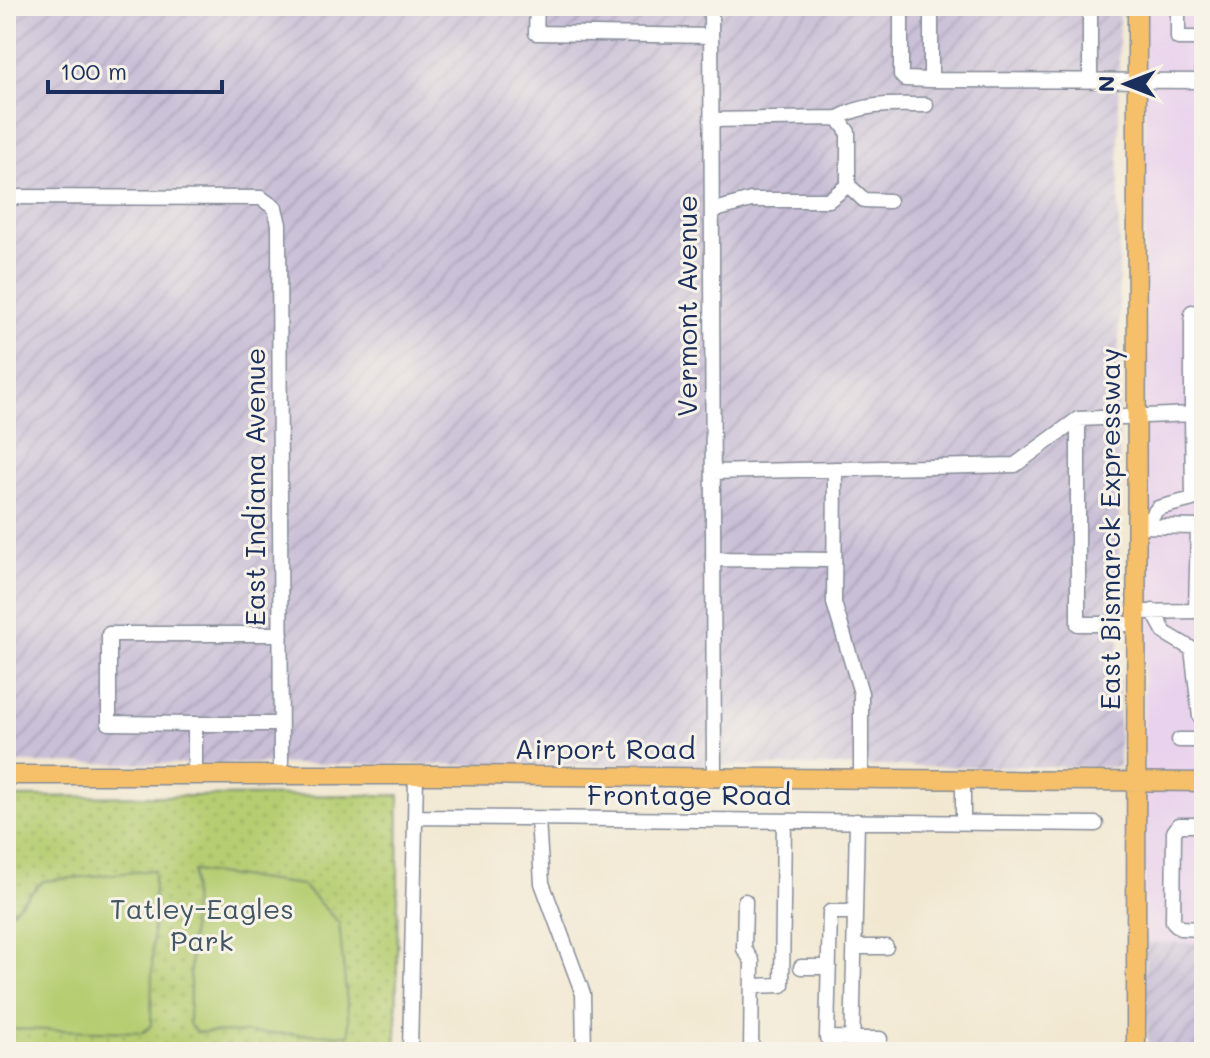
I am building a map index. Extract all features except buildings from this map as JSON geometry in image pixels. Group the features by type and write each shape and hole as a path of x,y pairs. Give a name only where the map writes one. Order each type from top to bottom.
{"main road":[{"name":"East Bismarck Expressway","path":"1136,1052 1136,781 1142,616 1137,417 1137,6"},
{"name":"Airport Road","path":"6,775 1204,782"}],"street":[{"path":"537,6 536,33 711,36"},
{"name":"Vermont Avenue","path":"711,6 714,777"},
{"path":"901,6 901,75 905,79 1203,81 1203,38 1178,38 1178,6"},
{"path":"931,6 931,80"},
{"path":"1090,6 1090,81"},
{"path":"711,120 838,118 854,109 872,105 926,105"},
{"path":"838,118 848,132 848,185 864,200 889,201"},
{"path":"712,211 751,200 829,200 848,185"},
{"name":"East Indiana Avenue","path":"6,197 261,198 275,208 279,224 281,775"},
{"path":"1141,526 1158,508 1198,503 1198,374 1192,312"},
{"path":"713,472 1015,465 1078,419 1198,414"},
{"path":"1078,419 1078,624 1196,611 1201,577 1198,527 1141,526"},
{"path":"835,469 834,603 861,693 861,779"},
{"path":"713,559 834,560"},
{"path":"1142,616 1192,649 1202,717 1192,740"},
{"path":"281,634 109,634 109,723 281,724"},
{"path":"195,724 195,775"},
{"path":"410,1052 416,775"},
{"path":"963,780 963,822"},
{"name":"Frontage Road","path":"415,817 1096,824"},
{"path":"538,819 542,883 583,994 584,1052"},
{"path":"752,986 782,985 784,821"},
{"path":"852,1045 857,821"},
{"path":"1204,825 1179,825 1174,832 1173,906 1173,921 1180,928 1201,929 1204,925"},
{"path":"745,901 744,949 752,961 751,1052"},
{"path":"855,912 830,912 827,1038 852,1045 880,1039"},
{"path":"854,947 886,947"},
{"path":"801,967 829,967"}],"shaded area":[{"path":"6,6 1119,6 1119,767 6,763"},
{"path":"1145,6 1204,6 1204,943 1144,943"},
{"path":"1144,943 1204,943 1204,1052 1148,1052"}],"green space":[{"name":"Tatley-Eagles Park","path":"399,795 396,1052 6,1052 6,797"},
{"path":"154,870 151,1025 144,1032 6,1029 6,917 43,881"},
{"path":"193,871 302,885 339,923 350,1035 196,1032 189,1024"}]}
